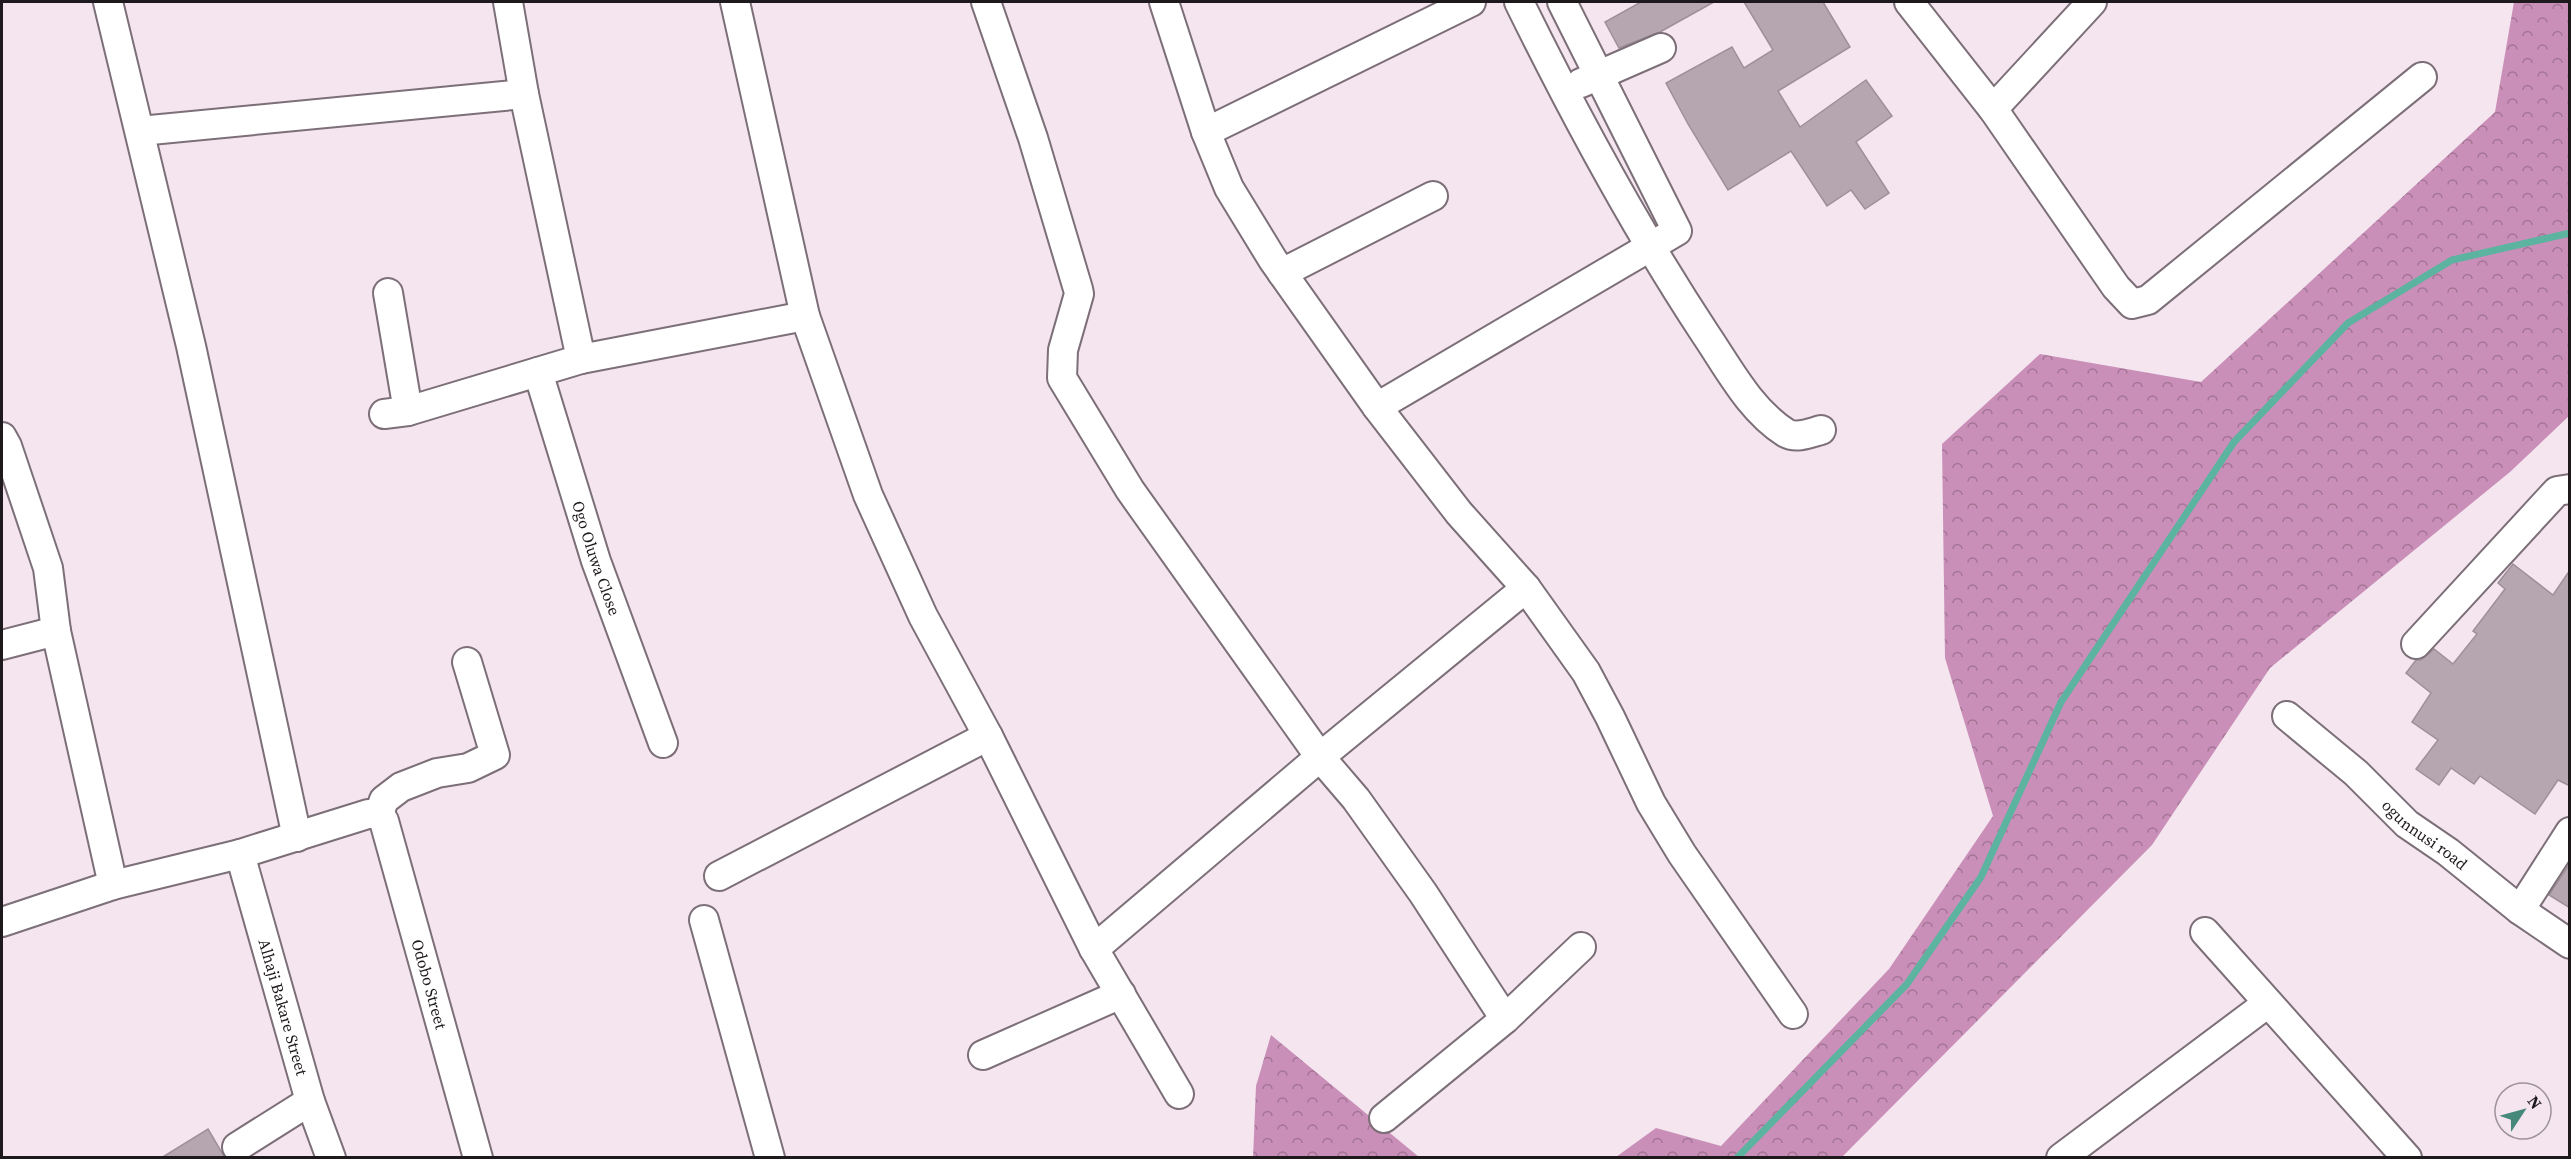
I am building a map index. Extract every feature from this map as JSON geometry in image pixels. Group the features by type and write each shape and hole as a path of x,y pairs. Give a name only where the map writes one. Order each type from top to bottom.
{"street":[{"path":"108,2 191,346 297,837"},
{"path":"508,2 524,94 580,359"},
{"path":"735,2 805,316 868,495 922,616 988,736 1094,949 1179,1094"},
{"path":"986,2 1033,138 1079,294 1064,350 1062,378 1130,490 1320,756 1356,799 1423,893 1505,1019"},
{"path":"1164,2 1206,132 1229,188 1282,273 1377,407 1459,513 1526,588 1586,672 1651,803 1682,854 1793,1014"},
{"path":"1206,132 1471,2"},
{"path":"1519,2 1563,91 1650,246 1750,401 1787,434 1804,435 1821,430"},
{"path":"1377,407 1677,231 1562,2"},
{"path":"1909,2 1993,109 2116,287 2132,304 2148,300 2422,77"},
{"path":"1993,109 2092,2"},
{"path":"1563,91 1661,48"},
{"path":"140,131 524,94"},
{"path":"1282,273 1433,196"},
{"path":"388,293 396,412 580,359 805,316"},
{"name":"Ogo Oluwa Close","path":"538,372 596,561 663,743"},
{"path":"2,437 48,568 56,631 113,885"},
{"path":"2416,644 2557,491 2570,489"},
{"path":"1094,949 1320,756 1526,588"},
{"path":"2,645 56,631"},
{"path":"2,922 113,885 240,854 368,813 379,814 384,800 401,787 437,773 468,768 495,755 467,662"},
{"name":"ogunnusi road","path":"2287,716 2356,773 2407,824 2448,852 2520,910 2570,944"},
{"path":"719,876 988,736"},
{"name":"Odobo Street","path":"379,814 384,822 478,1158"},
{"path":"2520,910 2570,832"},
{"name":"Alhaji Bakare Street","path":"240,854 310,1101 331,1158"},
{"path":"704,920 770,1158"},
{"path":"2205,932 2407,1158"},
{"path":"1384,1118 1505,1019 1581,947"},
{"path":"983,1055 1120,994"},
{"path":"2061,1158 2268,1003"},
{"path":"237,1147 310,1101"}],"green space":[{"path":"2514,2 2569,2 2569,416 2510,472 2270,668 2152,845 1842,1157 1616,1157 1656,1128 1721,1146 1889,969 1993,816 1945,658 1942,444 2040,354 2201,382 2495,112"},
{"path":"1271,1035 1419,1157 1253,1158 1256,1086"}],"building":[{"path":"1641,2 1714,2 1660,32 1619,48 1605,22"},
{"path":"1744,2 1823,2 1850,47 1778,91 1800,127 1866,80 1892,116 1856,142 1889,193 1865,209 1851,190 1827,206 1791,151 1728,190 1666,83 1732,47 1744,68 1773,50"},
{"path":"2513,564 2553,595 2570,570 2570,786 2558,780 2535,814 2480,776 2474,784 2451,768 2439,785 2416,769 2438,740 2412,722 2431,693 2406,673 2416,660 2421,660 2434,649 2453,664 2477,634 2473,631 2505,589 2498,583"},
{"path":"2570,863 2570,908 2549,895"},
{"path":"208,1129 225,1158 161,1158"}],"waterway":[{"path":"1737,1158 1907,984 1981,877 2061,702 2234,442 2348,323 2452,260 2570,233"}]}
